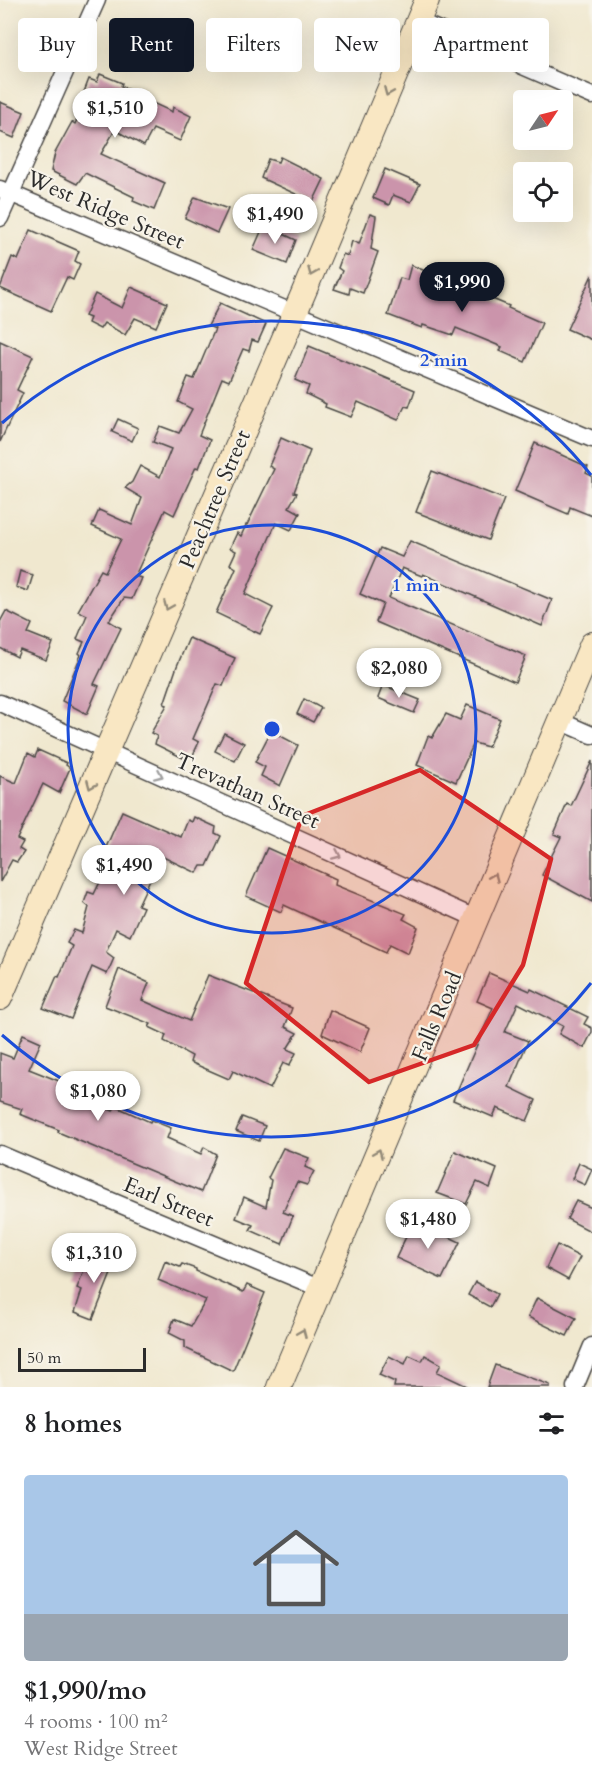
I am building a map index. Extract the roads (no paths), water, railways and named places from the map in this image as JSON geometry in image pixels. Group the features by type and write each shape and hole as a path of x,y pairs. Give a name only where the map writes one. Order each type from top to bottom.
{"main road":[{"name":"Peachtree Street","path":"0,998 295,313 422,10"},
{"name":"Falls Road","path":"279,1387 592,644"}],"street":[{"path":"0,218 5,192 97,0"},
{"path":"422,10 592,96"},
{"name":"West Ridge Street","path":"5,192 592,439"},
{"name":"Trevathan Street","path":"0,703 477,919"},
{"path":"560,721 592,735"},
{"name":"Earl Street","path":"0,1154 321,1289"},
{"path":"582,1384 592,1346"}]}
